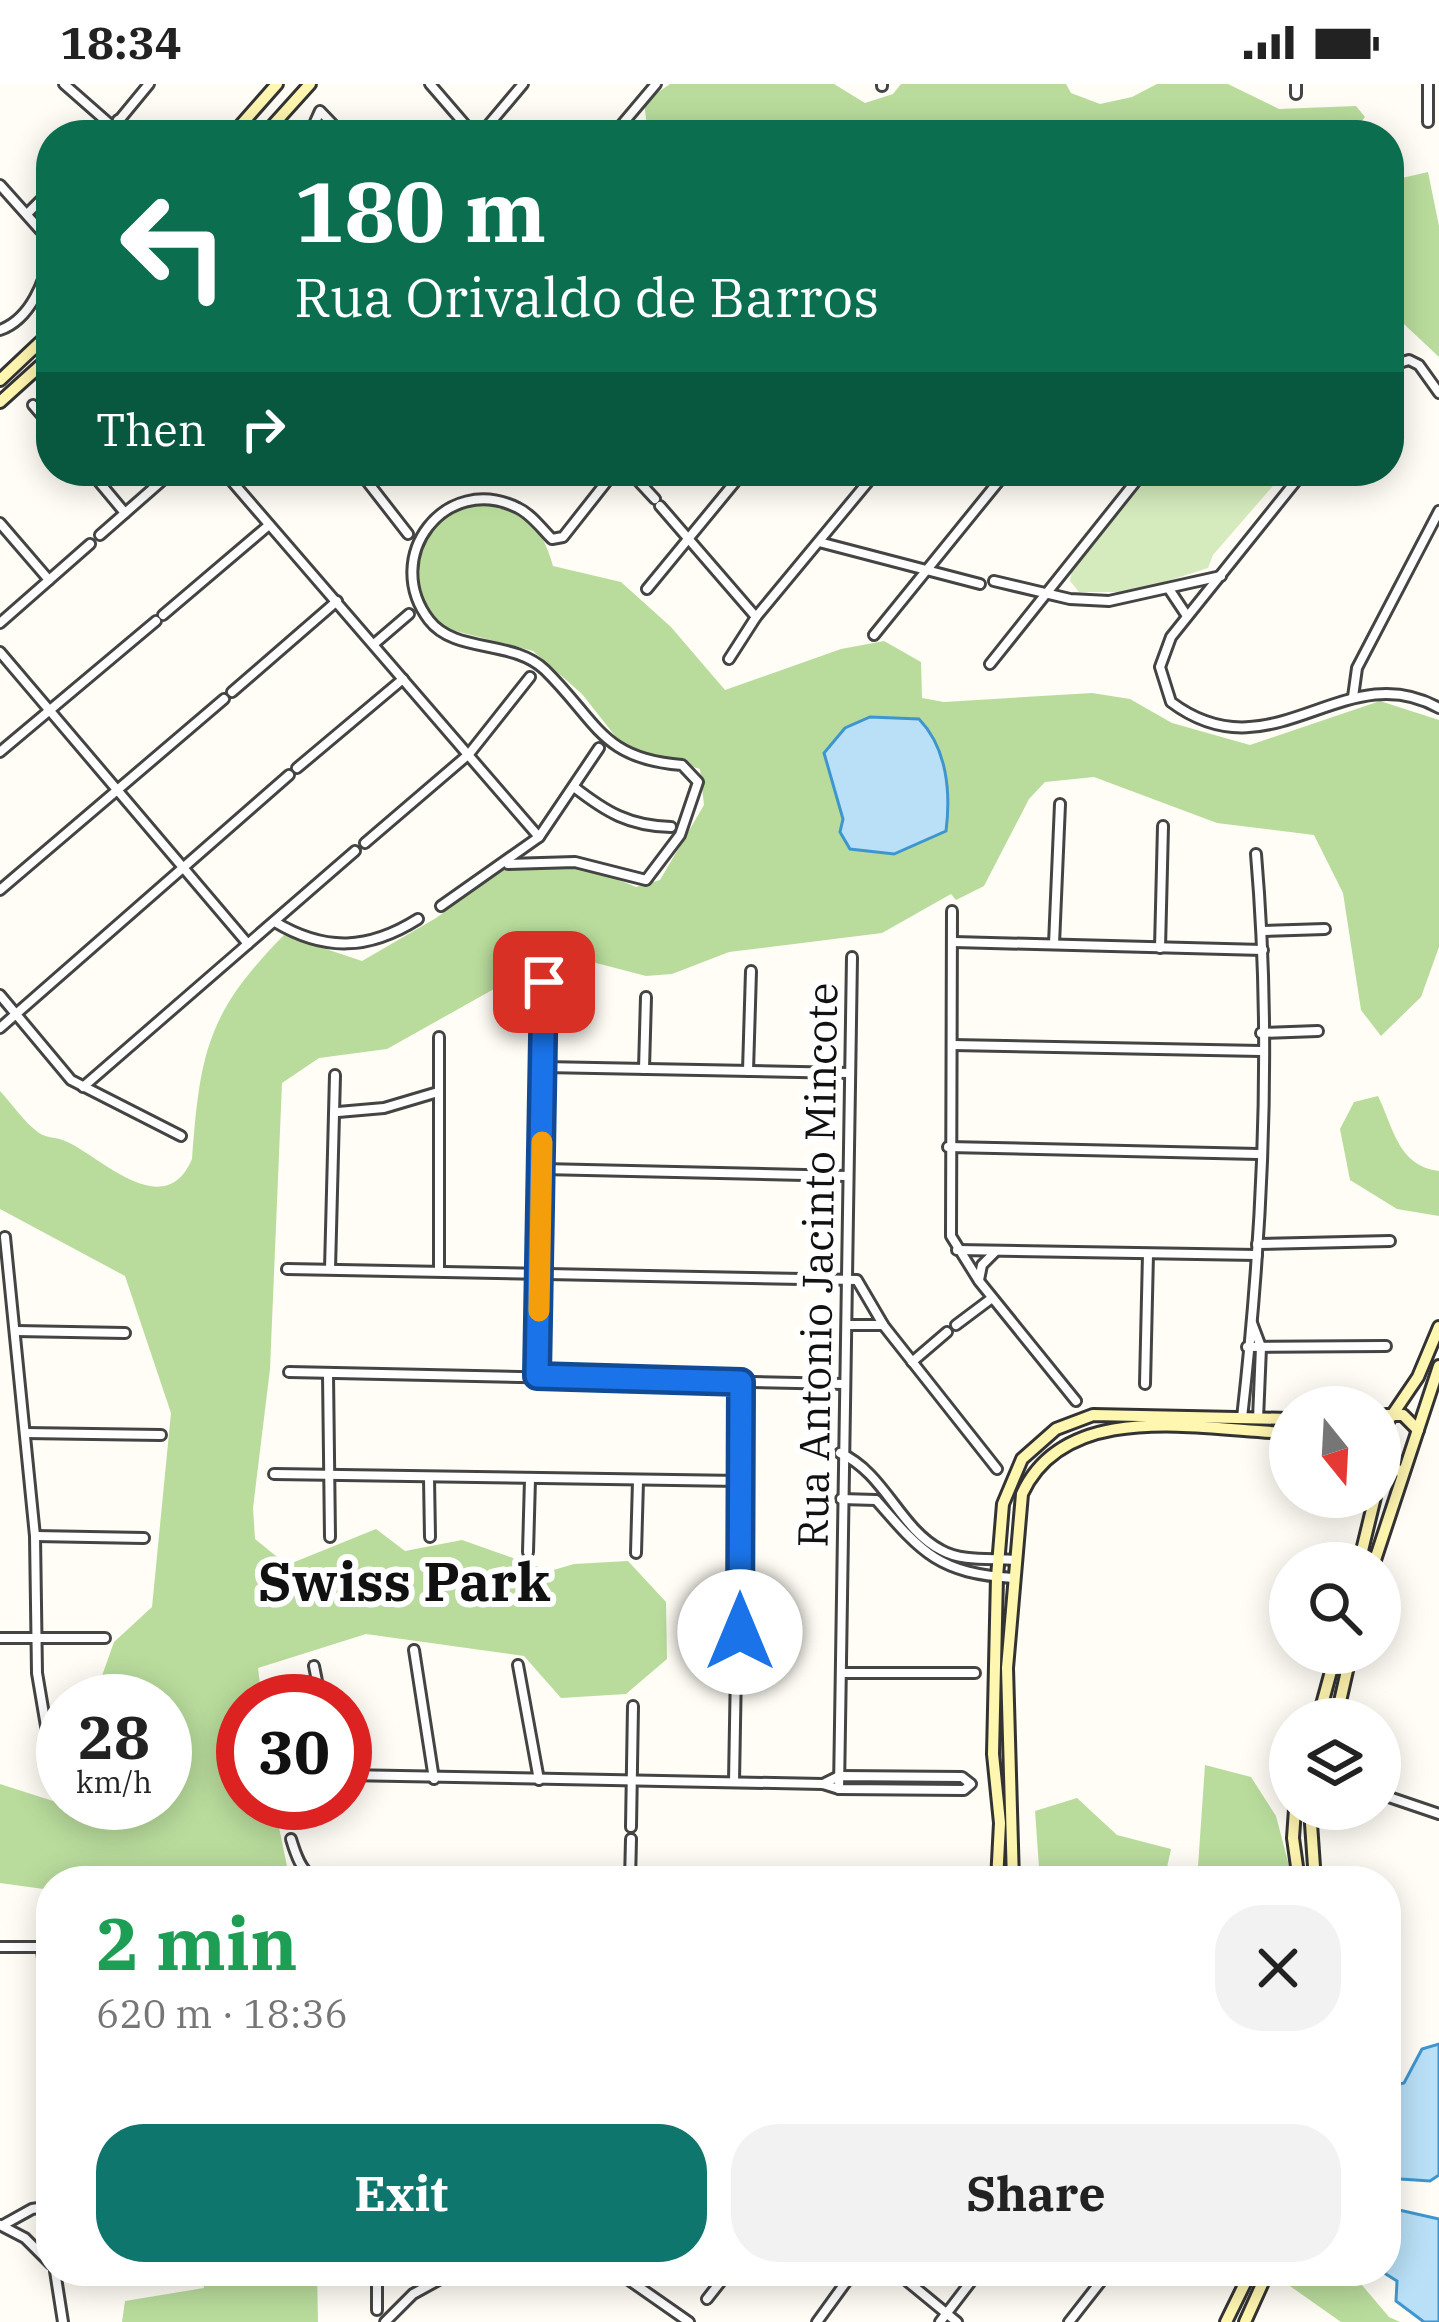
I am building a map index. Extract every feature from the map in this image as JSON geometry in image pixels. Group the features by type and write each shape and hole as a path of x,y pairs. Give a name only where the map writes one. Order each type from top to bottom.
{"street":[{"path":"64,84 101,120"},
{"path":"119,120 149,84"},
{"path":"246,120 278,84"},
{"path":"278,120 310,84"},
{"path":"430,84 463,120"},
{"path":"491,120 524,84"},
{"path":"626,120 656,84"},
{"path":"1428,84 1428,122"},
{"path":"0,185 36,224"},
{"path":"28,213 36,205"},
{"path":"0,330 17,323 36,285"},
{"path":"0,380 36,346"},
{"path":"1404,362 1419,364 1439,393"},
{"path":"0,402 36,370"},
{"path":"33,405 36,408"},
{"path":"102,486 125,513"},
{"path":"100,535 156,486"},
{"path":"236,486 539,837"},
{"path":"372,486 408,534"},
{"path":"508,864 575,862 646,880 680,835 698,782 682,765 640,762 617,751 539,664 495,645 447,637 418,604 413,547 433,516 459,503 487,499 521,508 552,539 563,537 603,486"},
{"path":"642,486 756,617"},
{"path":"646,589 732,486"},
{"path":"729,659 756,617 865,486"},
{"path":"874,635 995,486"},
{"path":"990,664 1132,486"},
{"path":"1292,486 1171,637 1160,667 1166,692 1181,710 1248,731 1353,698 1406,693 1439,708"},
{"path":"1353,698 1357,668 1439,511"},
{"path":"0,523 49,580"},
{"path":"0,752 268,525"},
{"path":"819,542 980,584"},
{"path":"0,623 90,544"},
{"path":"994,581 1109,602 1221,576"},
{"path":"1168,588 1187,617"},
{"path":"0,890 337,601"},
{"path":"374,644 409,614"},
{"path":"0,652 248,944"},
{"path":"365,843 469,754 530,677"},
{"path":"0,1028 403,679"},
{"path":"441,906 508,864 539,837 598,748"},
{"path":"574,787 611,815 671,827"},
{"path":"1054,944 1060,804"},
{"path":"1160,948 1162,826"},
{"path":"83,1088 356,851"},
{"path":"1242,1418 1257,1255 1263,950 1256,854"},
{"path":"952,911 948,1147 949,1220 956,1250 1076,1401"},
{"path":"275,922 301,938 338,946 376,940 418,919"},
{"path":"1262,931 1325,929"},
{"path":"954,942 1263,950"},
{"name":"Rua Antonio Jacinto Mincote","path":"839,1790 840,1453 848,1325 852,957"},
{"path":"748,1070 751,971"},
{"path":"537,1376 544,982"},
{"path":"0,994 83,1088 181,1136"},
{"path":"644,1069 646,997"},
{"path":"1261,1033 1318,1031"},
{"path":"439,1037 439,1271"},
{"path":"952,1045 1261,1051"},
{"path":"543,1067 848,1072"},
{"path":"330,1269 338,1112 334,1076"},
{"path":"338,1112 384,1108 438,1092"},
{"path":"948,1147 1258,1154"},
{"path":"542,1169 847,1176"},
{"path":"5,1238 6,1298 16,1331 35,1537 40,1674"},
{"path":"1257,1244 1390,1241"},
{"path":"956,1250 1257,1255"},
{"path":"979,1281 982,1265 996,1251"},
{"path":"1145,1384 1148,1254"},
{"path":"287,1269 847,1278 861,1282 884,1326 997,1468"},
{"path":"912,1362 992,1298"},
{"path":"848,1303 872,1304"},
{"path":"1251,1322 1261,1347 1258,1419"},
{"path":"848,1325 884,1326"},
{"path":"1401,1401 1439,1327"},
{"path":"16,1331 124,1333"},
{"path":"1247,1347 1386,1346"},
{"path":"1381,1542 1439,1366"},
{"path":"289,1372 843,1384"},
{"path":"328,1374 330,1537"},
{"path":"734,1782 741,1382"},
{"path":"998,1866 1000,1823 993,1754 998,1577 1009,1481 1035,1444 1056,1429 1117,1413 1269,1419"},
{"path":"1401,1417 1418,1430"},
{"path":"1013,1866 1007,1669 1022,1494 1033,1471 1073,1438 1120,1428 1269,1432"},
{"path":"24,1433 161,1435"},
{"path":"840,1453 859,1462 926,1540 941,1550 1015,1560"},
{"path":"274,1474 740,1481"},
{"path":"429,1478 430,1537"},
{"path":"528,1552 530,1479"},
{"path":"636,1553 638,1480"},
{"path":"841,1499 876,1500 917,1548 949,1569 1013,1578"},
{"path":"35,1537 144,1538"},
{"path":"0,1637 105,1638"},
{"path":"414,1650 434,1779"},
{"path":"518,1665 538,1780"},
{"path":"314,1666 315,1674"},
{"path":"842,1673 975,1673"},
{"path":"631,1827 633,1706"},
{"path":"372,1776 823,1784 839,1790 964,1790 971,1784 962,1777 839,1776 823,1784"},
{"path":"1401,1801 1439,1814"},
{"path":"1293,1830 1297,1866"},
{"path":"1311,1830 1314,1866"},
{"path":"291,1839 300,1866"},
{"path":"630,1866 631,1839"},
{"path":"0,1947 36,1947"},
{"path":"1,2225 36,2208"},
{"path":"1,2225 36,2248"},
{"path":"56,2286 63,2322"},
{"path":"377,2286 377,2310"},
{"path":"385,2322 428,2286"},
{"path":"637,2286 689,2322"},
{"path":"707,2299 717,2286"},
{"path":"817,2322 843,2286"},
{"path":"910,2286 943,2318 957,2322"},
{"path":"943,2318 968,2286"},
{"path":"1069,2322 1097,2286"},
{"path":"1226,2322 1244,2286"},
{"path":"1245,2322 1261,2286"}],"green space":[{"path":"670,84 834,84 865,103 893,94 901,84 1066,84 1071,93 1100,104 1132,97 1157,84 1228,84 1279,109 1356,106 1365,117 646,120 644,102"},
{"path":"1428,172 1439,226 1439,357 1404,324 1404,178"},
{"path":"1139,486 1273,486 1213,555 1208,568 1133,592 1079,592 1070,581 1072,569"},
{"path":"487,499 522,515 544,541 553,566 621,582 671,627 725,690 841,649 884,641 921,662 922,698 944,702 1092,693 1130,699 1172,723 1250,745 1380,701 1439,720 1439,947 1421,997 1381,1036 1361,1010 1343,893 1314,835 1217,823 1094,777 1045,782 1029,799 984,886 956,900 951,894 882,933 729,952 672,974 646,976 558,953 387,1049 319,1058 282,1083 270,1369 253,1508 255,1539 287,1565 376,1529 405,1551 462,1540 550,1571 574,1564 628,1561 666,1602 667,1659 626,1694 561,1698 524,1656 366,1634 258,1668 259,1674 216,1674 216,1830 280,1830 287,1866 36,1866 36,1888 0,1883 0,1784 36,1796 36,1830 192,1830 192,1674 103,1674 114,1642 152,1607 171,1413 125,1276 0,1209 0,1091 42,1135 65,1141 130,1180 165,1186 180,1178 192,1159 204,1062 223,1012 284,935 362,961 436,918 503,870 575,862 636,887 660,880 704,805 700,769 623,746 582,694 533,651 432,625 413,581 412,561 427,527 442,514"},
{"path":"1378,1096 1406,1154 1425,1168 1439,1171 1439,1216 1397,1209 1350,1180 1340,1129 1354,1102"},
{"path":"1205,1765 1251,1777 1269,1805 1269,1830 1280,1830 1289,1866 1198,1866"},
{"path":"1077,1798 1117,1835 1171,1849 1167,1866 1039,1866 1035,1811"},
{"path":"317,2286 318,2322 122,2322 125,2301 204,2288"},
{"path":"1290,2286 1363,2286 1389,2317 1400,2322 1341,2322"}],"water":[{"path":"870,717 919,719 936,743 945,771 946,831 894,854 850,849 840,832 843,819 824,753 845,728"},
{"path":"1439,2044 1439,2175 1430,2181 1401,2179 1401,2084 1422,2049"},
{"path":"1401,2210 1439,2219 1439,2322 1424,2322 1396,2301 1397,2286 1401,2286"}],"slow traffic":[{"path":"539,1311 542,1142"}],"district":[{"name":"Swiss Park","path":"404,1581"}],"route":[{"path":"544,982 537,1376 741,1382 740,1632"}]}
